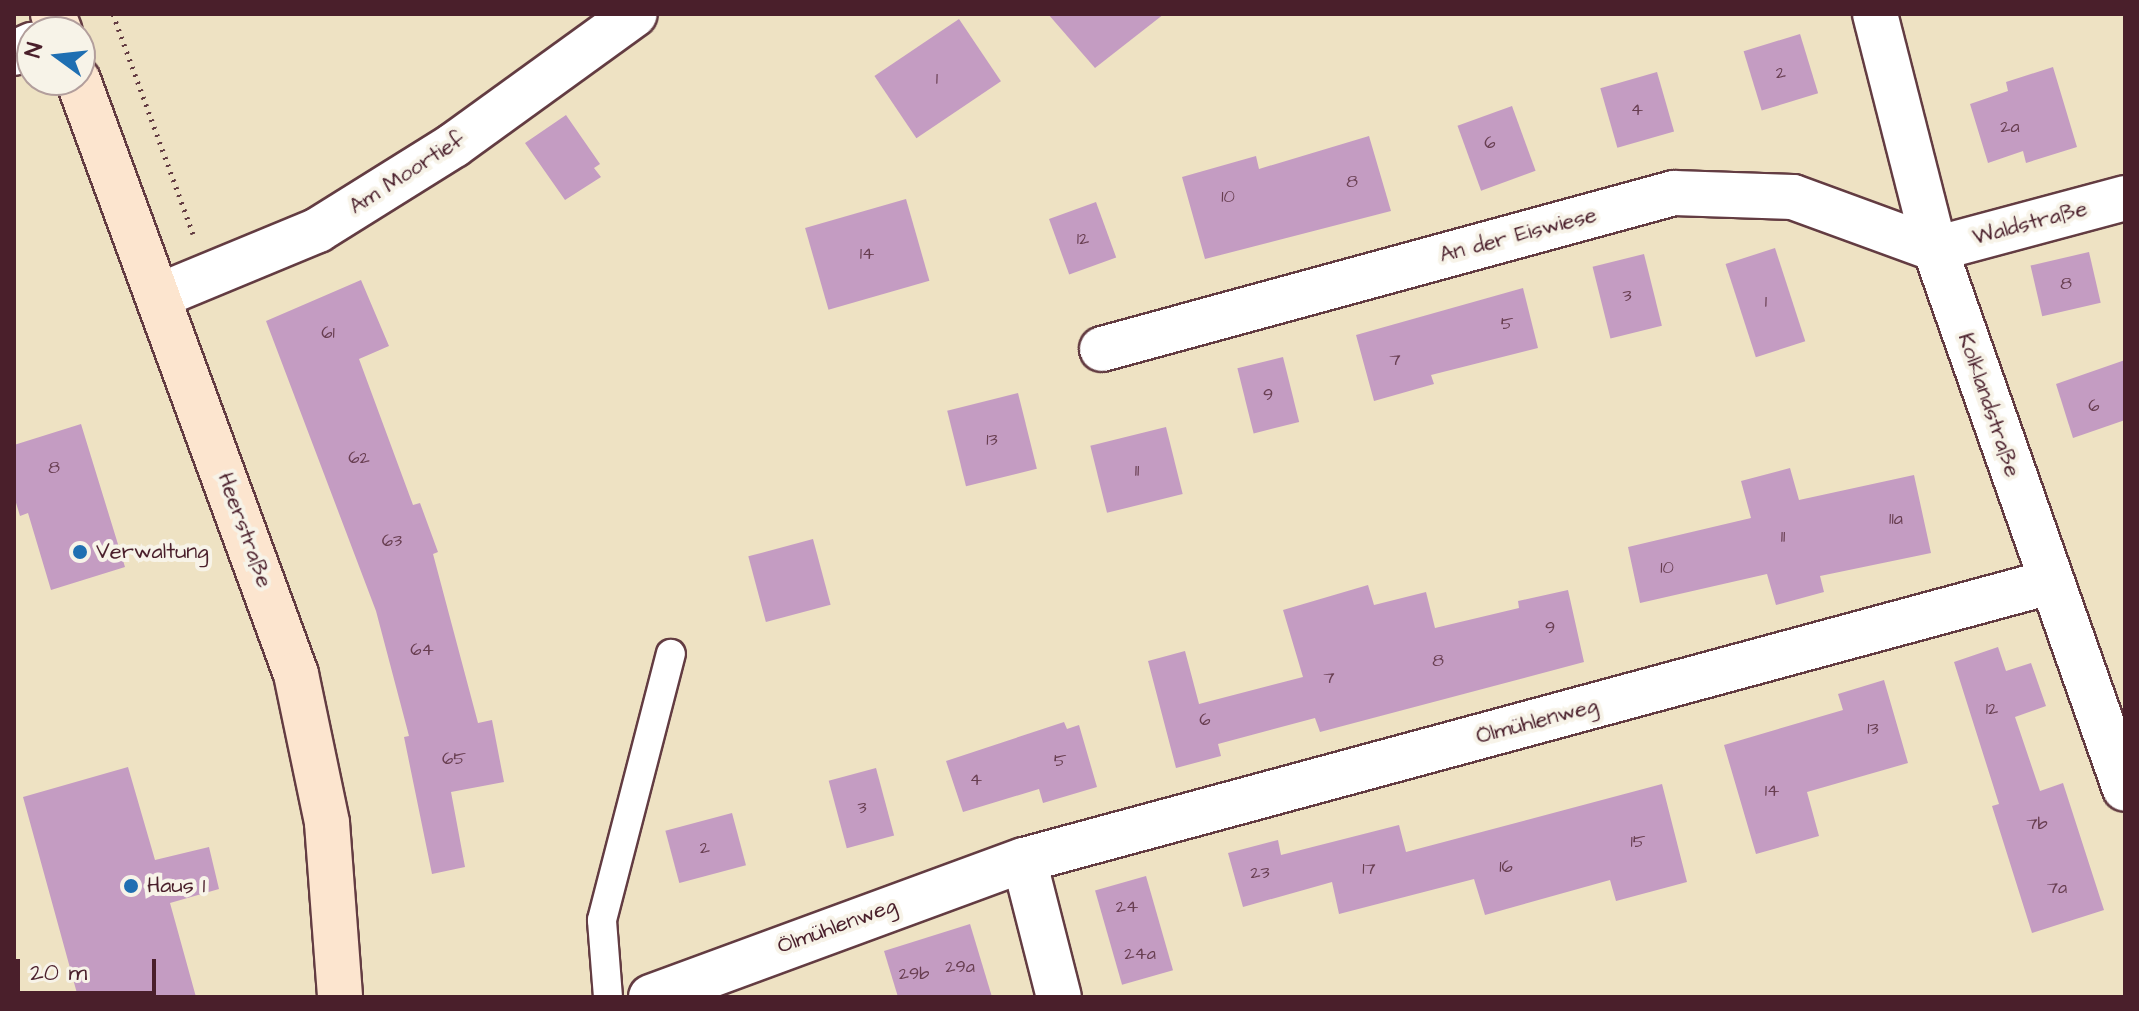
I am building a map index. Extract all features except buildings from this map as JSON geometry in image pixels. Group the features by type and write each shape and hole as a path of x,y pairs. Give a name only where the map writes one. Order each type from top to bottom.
{"street":[{"name":"Am Moortief","path":"159,296 318,230 454,145 635,14"},
{"name":"Kolklandstraße","path":"1875,14 1935,249 2125,789"},
{"name":"Heerstraße","path":"84,96 296,674 327,823 340,997"},
{"name":"An der Eiswiese","path":"1102,349 1674,193 1793,197 1935,249"},
{"name":"Waldstraße","path":"1935,249 2125,198"},
{"name":"Ölmühlenweg","path":"651,997 1024,860 2050,582"},
{"path":"1024,860 1059,997"}],"lane":[{"path":"608,997 602,920 671,654"}],"path":[{"path":"113,14 193,235 199,281"}],"place":[{"name":"Verwaltung","path":"80,552"},
{"name":"Haus 1","path":"131,886"}]}
